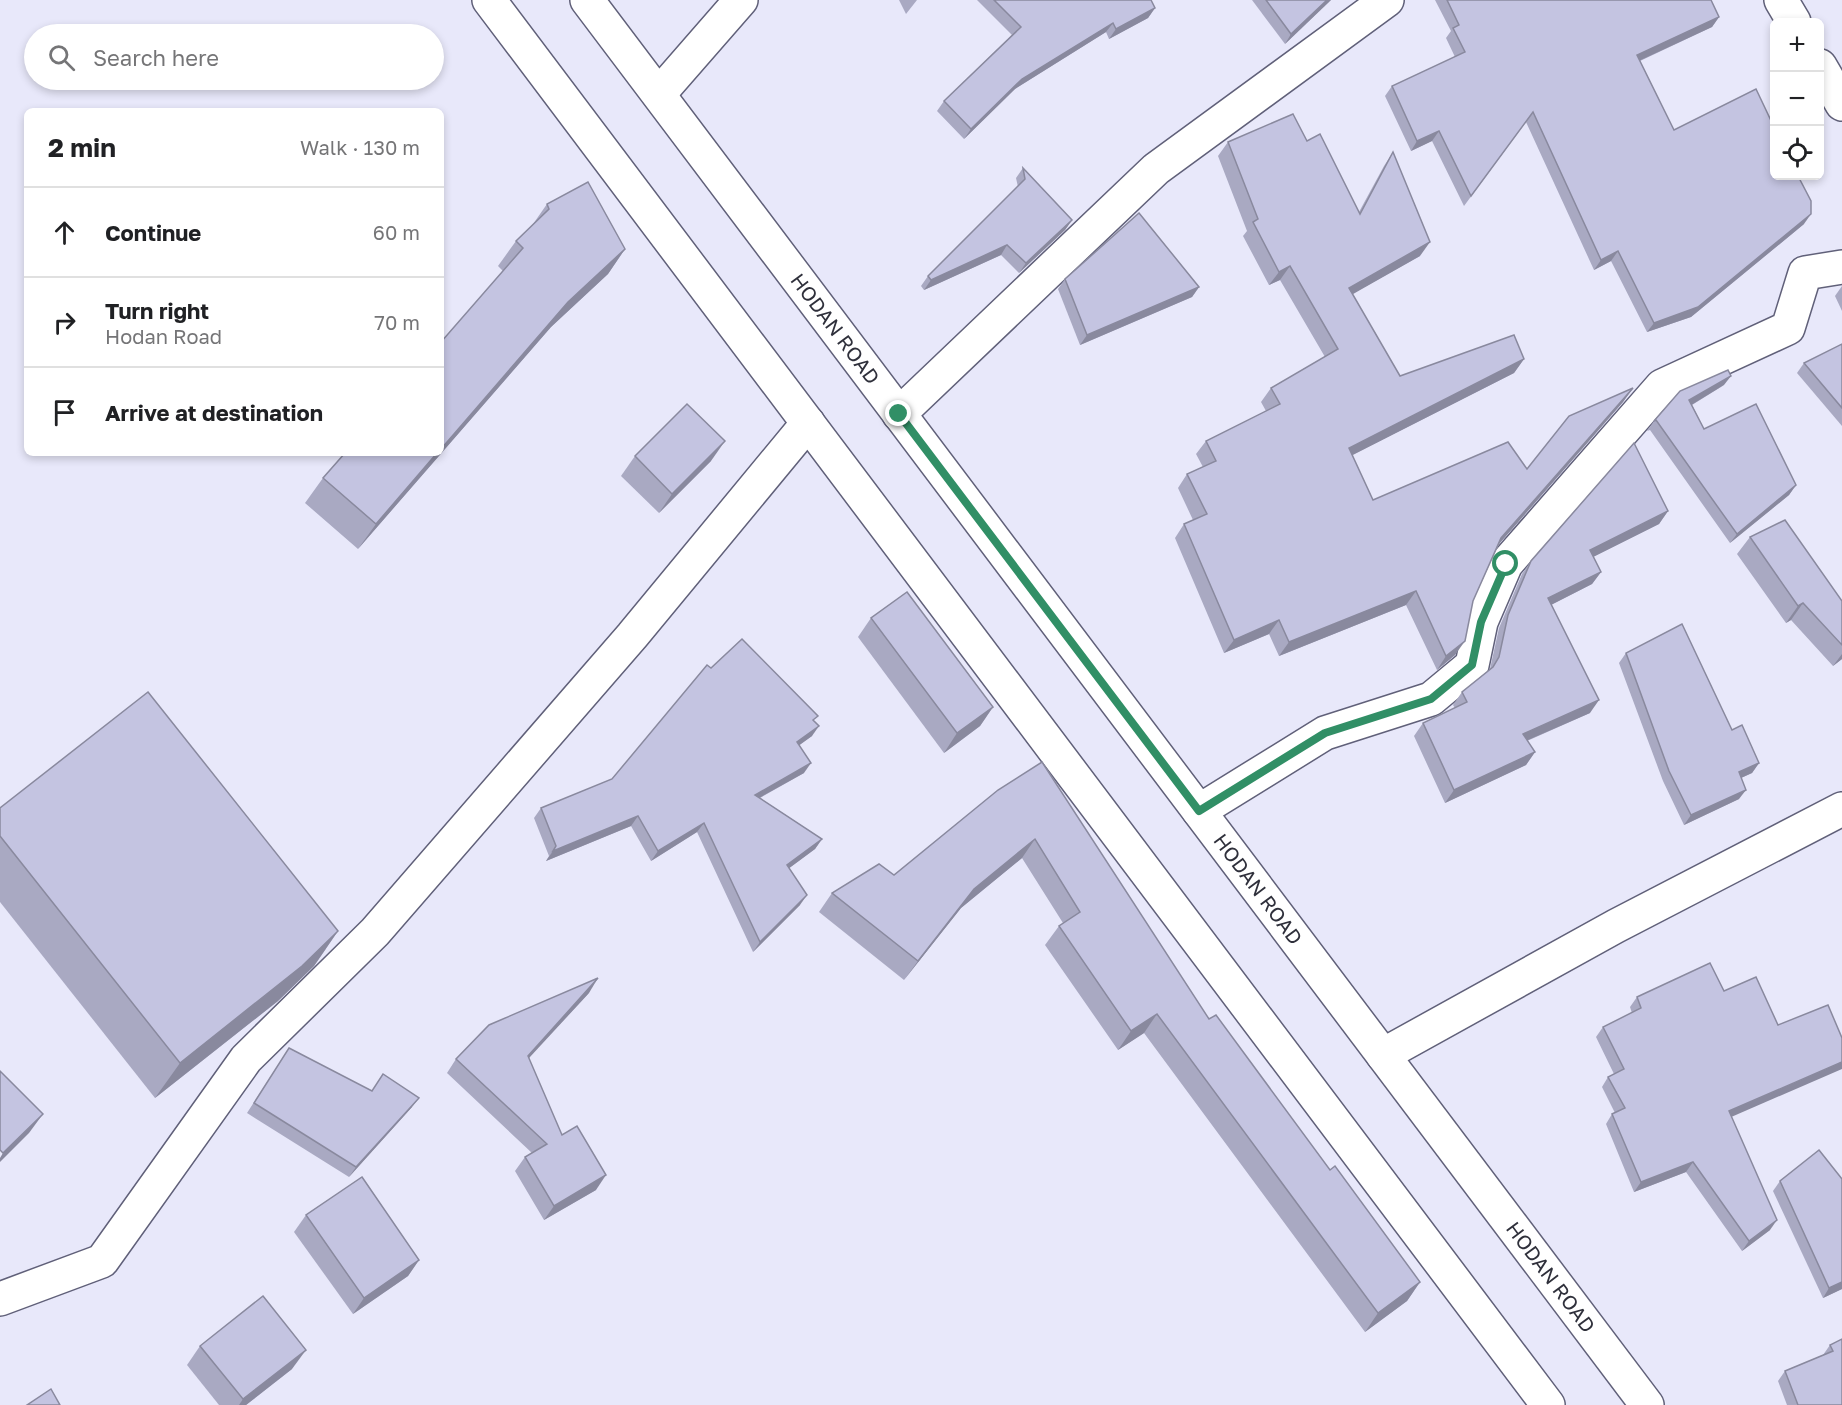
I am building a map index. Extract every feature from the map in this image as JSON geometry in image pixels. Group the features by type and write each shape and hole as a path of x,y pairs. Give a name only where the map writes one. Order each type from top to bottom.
{"main road":[{"path":"489,0 1548,1405"},
{"name":"HODAN ROAD","path":"587,0 1647,1405"},
{"path":"659,94 741,0"},
{"path":"899,414 1156,170 1387,0"},
{"path":"1781,0 1792,18"},
{"path":"1823,72 1842,104"},
{"path":"1199,811 1325,733 1431,699 1472,665 1481,622 1506,564 1662,386 1788,328 1805,273 1842,267"},
{"path":"0,1299 102,1261 246,1059 375,932 632,636 808,423"},
{"path":"1383,1054 1616,926 1842,809"}],"building":[{"path":"994,0 1151,0 1155,8 1116,29 1113,23 1022,79 971,129 944,101 1021,27"},
{"path":"1266,0 1327,0 1291,34"},
{"path":"1447,0 1711,0 1719,17 1637,55 1674,130 1756,89 1770,119 1770,180 1800,180 1811,201 1811,214 1698,307 1654,323 1618,251 1601,260 1533,112 1471,196 1439,131 1417,141 1392,86 1465,52 1453,28 1459,25"},
{"path":"1293,114 1307,141 1320,134 1360,214 1393,152 1430,242 1349,288 1400,376 1514,335 1524,359 1349,448 1373,500 1508,442 1527,469 1569,416 1633,388 1501,538 1473,601 1465,641 1446,656 1416,591 1289,642 1279,620 1234,640 1184,524 1207,514 1187,474 1216,461 1206,441 1280,404 1271,388 1338,349 1290,266 1279,272 1253,222 1258,219 1228,142"},
{"path":"1023,168 1072,220 1026,263 1007,245 931,280 928,276 1025,179"},
{"path":"588,182 625,249 568,302 444,446 444,339 523,248 516,241 549,209 547,204"},
{"path":"1139,213 1199,287 1087,335 1065,279"},
{"path":"1842,344 1842,408 1804,363"},
{"path":"1728,370 1731,376 1689,400 1704,429 1756,404 1796,485 1737,534 1656,420 1654,421 1680,391"},
{"path":"687,404 725,441 672,494 635,456"},
{"path":"1634,443 1668,511 1590,550 1601,572 1548,598 1599,700 1523,734 1535,752 1454,790 1423,723 1467,702 1462,692 1493,667 1499,657 1508,615 1531,561"},
{"path":"342,456 434,456 376,524 323,478"},
{"path":"1785,520 1842,601 1842,645 1803,603 1798,606 1750,537"},
{"path":"907,592 993,707 957,733 871,618"},
{"path":"1682,624 1732,730 1742,725 1759,763 1739,772 1746,790 1691,815 1669,771 1626,653"},
{"path":"742,639 818,716 813,720 819,726 797,742 811,763 755,795 822,839 787,865 807,895 760,942 704,823 658,851 638,816 553,851 556,846 541,808 612,779 707,665 711,668"},
{"path":"148,692 338,931 302,966 180,1063 0,836 0,808"},
{"path":"1042,762 1209,1019 1216,1015 1330,1170 1335,1166 1420,1282 1378,1313 1157,1014 1131,1031 1059,926 1080,912 1035,839 974,889 918,961 832,893 879,864 894,875 998,790"},
{"path":"1710,963 1724,991 1756,977 1778,1025 1828,1005 1842,1038 1842,1062 1729,1111 1777,1220 1749,1241 1693,1162 1641,1182 1612,1114 1625,1108 1608,1077 1624,1069 1603,1027 1641,1008 1637,997"},
{"path":"598,978 528,1056 562,1135 577,1126 606,1175 554,1206 525,1157 547,1144 456,1059 489,1025"},
{"path":"289,1048 372,1091 383,1074 419,1098 356,1167 254,1103"},
{"path":"0,1071 43,1114 3,1153 0,1150"},
{"path":"1819,1150 1842,1179 1842,1282 1829,1288 1780,1181"},
{"path":"362,1177 419,1260 364,1298 306,1215"},
{"path":"263,1296 306,1350 243,1399 200,1346"},
{"path":"1842,1339 1842,1405 1798,1405 1785,1371 1833,1351 1830,1345"},
{"path":"51,1389 60,1405 27,1405"}],"route":[{"path":"899,414 1199,811 1325,733 1431,699 1472,665 1481,622 1506,564"}]}
